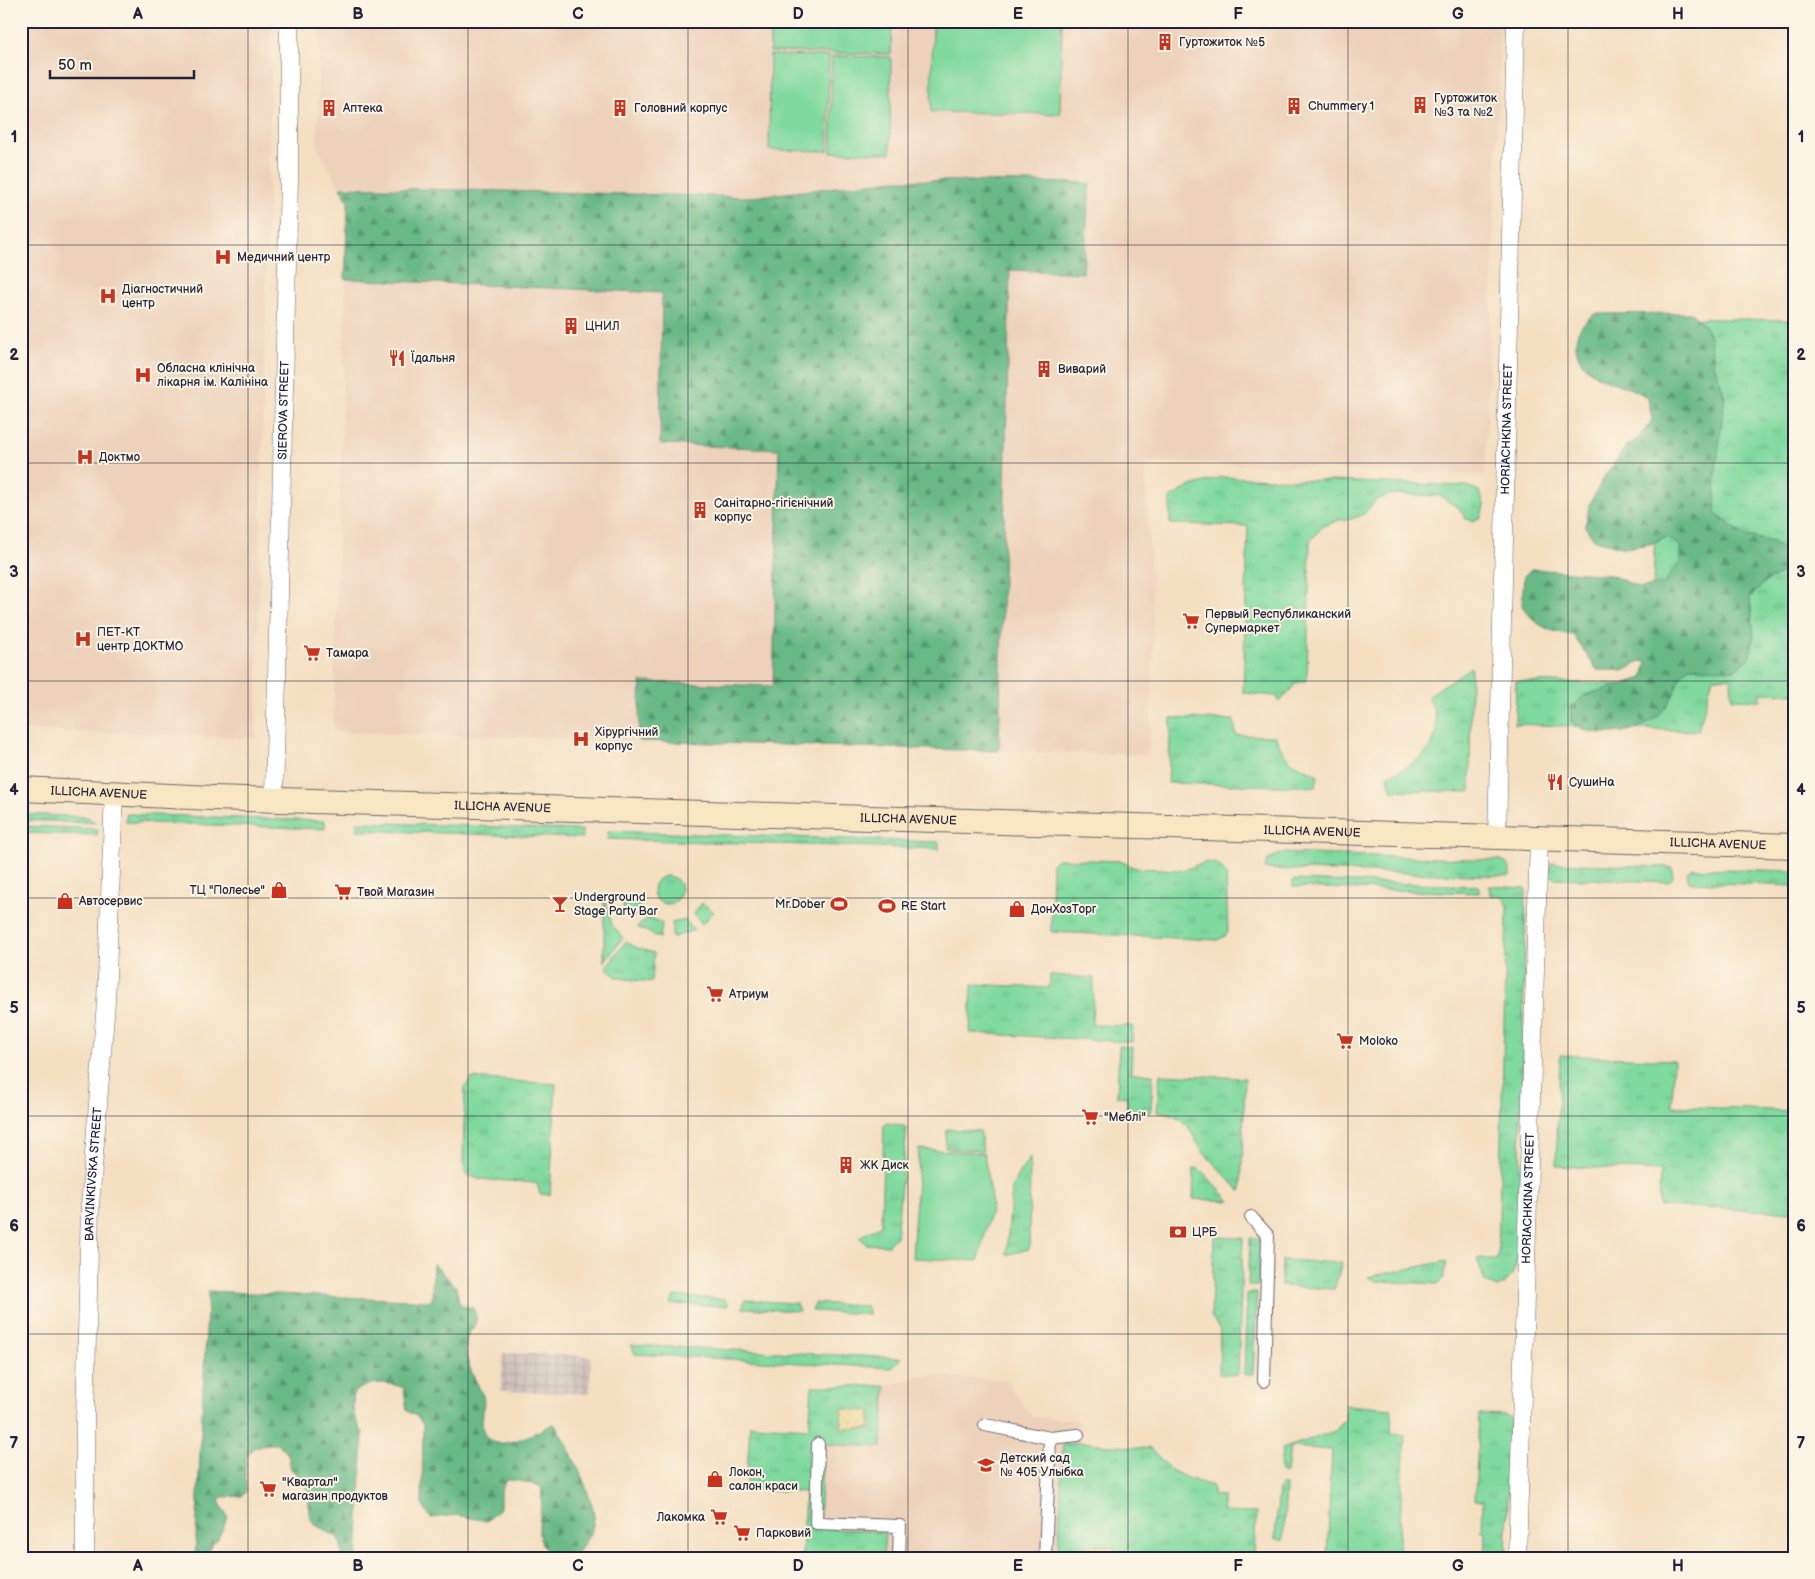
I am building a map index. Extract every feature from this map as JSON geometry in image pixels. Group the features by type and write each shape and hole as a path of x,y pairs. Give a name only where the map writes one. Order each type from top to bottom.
{"main road":[{"name":"ILLICHA AVENUE","path":"21,789 274,799 1794,846"}],"street":[{"name":"SIEROVA STREET","path":"274,799 289,179 289,21"},
{"name":"HORIACHKINA STREET","path":"1497,838 1516,21"},
{"name":"BARVINKIVSKA STREET","path":"85,1558 85,1422 90,1205 106,1002 114,792"},
{"name":"HORIACHKINA STREET","path":"1517,1558 1539,839"},
{"path":"1251,1217 1268,1236 1264,1380"},
{"path":"985,1425 1050,1438 1078,1435"},
{"path":"1045,1558 1050,1438"},
{"path":"818,1444 816,1523 900,1526 899,1558"}],"shaded area":[{"name":"Обласна клінічна лікарня ім. Калініна","path":"21,21 272,21 256,738 21,730"},
{"path":"320,21 1501,21 1485,475 1145,461 1154,639 1149,755 333,732 348,201 317,147"},
{"path":"503,1353 591,1356 590,1394 501,1391"},
{"name":"Детский сад № 405 Улыбка","path":"923,1375 1005,1380 1032,1417 1079,1420 1078,1442 1151,1449 1171,1470 1171,1558 802,1558 812,1386 886,1386"}],"green space":[{"path":"770,21 892,21 891,54 770,52"},
{"path":"933,21 1062,21 1060,114 931,112"},
{"path":"770,55 829,56 828,151 769,150"},
{"path":"832,56 891,57 890,153 831,152"},
{"path":"896,180 1090,183 1083,273 1010,270 999,751 638,741 641,682 773,686 779,449 660,444 662,293 345,279 348,201 340,187 751,197"},
{"path":"1691,313 1704,325 1710,336 1714,365 1725,396 1716,468 1715,513 1744,535 1773,542 1792,558 1786,571 1765,582 1750,598 1754,636 1749,659 1734,670 1689,667 1681,676 1668,704 1661,713 1645,725 1614,733 1590,731 1571,722 1571,707 1585,695 1643,678 1647,662 1640,661 1626,670 1597,670 1573,635 1550,630 1538,623 1527,613 1522,606 1524,576 1531,569 1611,575 1640,588 1663,584 1680,562 1680,546 1667,537 1650,544 1625,548 1595,540 1585,527 1589,505 1604,477 1626,447 1639,438 1652,420 1648,398 1594,374 1586,367 1579,358 1576,346 1578,331 1595,314"},
{"path":"1676,318 1794,320 1794,694 1761,693 1761,700 1732,699 1731,678 1713,677 1698,731 1515,724 1516,681 1650,685 1661,331"},
{"path":"1222,477 1467,486 1479,491 1484,505 1481,517 1473,521 1466,519 1460,509 1440,496 1392,494 1376,500 1364,514 1323,526 1310,541 1307,680 1295,684 1280,702 1276,696 1243,693 1248,526 1170,524 1170,498 1191,486"},
{"path":"1471,667 1470,792 1391,790 1388,776 1414,763 1430,746 1435,736 1434,711 1428,696"},
{"path":"1171,718 1234,720 1236,735 1275,736 1282,751 1292,762 1318,775 1316,787 1168,783"},
{"path":"21,814 88,817 95,823 21,820"},
{"path":"126,814 325,821 325,829 126,822"},
{"path":"357,822 582,830 582,838 357,830"},
{"path":"21,826 98,829 97,835 21,833"},
{"path":"608,831 939,842 939,849 607,839"},
{"path":"1280,853 1500,860 1509,865 1510,876 1265,869 1267,861"},
{"path":"1057,859 1120,861 1136,868 1182,870 1207,862 1218,864 1226,874 1228,932 1218,940 1051,932 1052,864"},
{"path":"1551,863 1668,867 1672,868 1673,878 1668,882 1554,878 1549,874"},
{"path":"1693,868 1794,871 1794,886 1689,882 1687,872"},
{"path":"667,876 677,880 681,890 677,900 667,904 657,900 653,890 657,880"},
{"path":"1293,880 1479,886 1479,893 1293,887"},
{"path":"1489,886 1526,888 1518,1253 1510,1278 1497,1287 1485,1282 1477,1259 1498,1259 1507,905 1503,896 1490,895"},
{"path":"604,894 612,925 623,938 604,962"},
{"path":"634,897 642,911 630,920 619,898"},
{"path":"702,903 714,912 702,924 694,914"},
{"path":"649,917 662,923 660,938 637,927"},
{"path":"685,920 694,930 672,938 672,923"},
{"path":"626,941 635,947 654,953 652,982 617,978 606,967"},
{"path":"1050,975 1094,978 1092,1025 1133,1026 1132,1042 970,1033 972,984 1049,988"},
{"path":"1119,1046 1132,1047 1131,1073 1153,1074 1151,1112 1127,1115 1127,1097 1117,1096"},
{"path":"1560,1055 1674,1060 1672,1106 1794,1111 1794,1212 1659,1206 1660,1171 1556,1166"},
{"path":"1160,1074 1245,1078 1241,1192 1202,1151 1188,1126 1179,1118 1169,1113 1157,1112"},
{"path":"472,1078 556,1084 550,1195 540,1194 537,1183 478,1179 466,1174 463,1163 465,1087"},
{"path":"889,1123 907,1127 896,1237 888,1245 866,1244 859,1237 881,1225 884,1124"},
{"path":"947,1129 980,1131 983,1151 945,1148"},
{"path":"919,1149 984,1153 992,1206 978,1261 912,1258"},
{"path":"1030,1158 1029,1249 1006,1255 1012,1189 1016,1178"},
{"path":"1194,1168 1200,1169 1230,1201 1193,1199"},
{"path":"1214,1237 1243,1238 1238,1375 1219,1374 1220,1330 1211,1316"},
{"path":"1250,1238 1260,1238 1258,1286 1248,1286"},
{"path":"1282,1260 1342,1263 1334,1289 1281,1286"},
{"path":"1447,1261 1444,1278 1438,1284 1377,1281 1368,1277"},
{"path":"433,1263 456,1287 459,1302 463,1306 473,1308 476,1314 475,1323 467,1337 466,1350 471,1370 483,1396 482,1426 488,1439 495,1443 505,1443 554,1424 565,1442 585,1484 593,1510 592,1530 580,1549 572,1558 554,1558 545,1549 540,1540 539,1533 542,1500 541,1486 519,1481 506,1480 500,1492 500,1508 487,1521 456,1515 431,1518 422,1505 423,1425 418,1417 407,1411 404,1388 379,1383 368,1385 355,1391 353,1403 357,1423 363,1434 357,1558 342,1558 340,1539 314,1524 309,1514 309,1493 303,1481 291,1469 288,1454 278,1444 265,1444 251,1450 247,1456 246,1492 242,1496 221,1497 219,1501 228,1518 217,1540 208,1551 209,1558 195,1558 208,1291 432,1301"},
{"path":"1247,1293 1257,1293 1253,1374 1244,1374"},
{"path":"674,1296 725,1299 728,1306 671,1304"},
{"path":"745,1300 796,1303 799,1311 742,1308"},
{"path":"815,1303 866,1306 869,1314 812,1311"},
{"path":"631,1345 902,1358 892,1368 635,1354"},
{"path":"812,1386 886,1386 882,1447 823,1444 819,1528 885,1532 883,1558 802,1558 805,1492 746,1489 750,1425 809,1428"},
{"path":"1346,1405 1392,1409 1391,1434 1405,1435 1398,1558 1327,1558 1332,1450 1290,1447 1287,1473 1282,1473 1280,1470 1282,1449 1335,1431 1345,1420"},
{"path":"1479,1414 1505,1415 1511,1418 1506,1558 1485,1558 1486,1532 1482,1531 1483,1501 1475,1500"},
{"path":"1078,1442 1151,1449 1171,1470 1189,1479 1213,1486 1213,1495 1223,1496 1223,1512 1256,1513 1254,1558 1058,1558 1063,1445"},
{"path":"1282,1485 1286,1485 1283,1541 1275,1538 1279,1488"}],"sand":[{"path":"842,1409 871,1411 870,1429 841,1428"},
{"path":"1085,1545 1114,1547 1113,1558 1084,1558"}],"place":[{"name":"Гуртожиток №5","path":"1165,42"},
{"name":"Гуртожиток №3 та №2","path":"1420,105"},
{"name":"Chummery 1","path":"1294,106"},
{"name":"Аптека","path":"329,108"},
{"name":"Головний корпус","path":"620,108"},
{"name":"Медичний центр","path":"223,257"},
{"name":"Діагностичний центр","path":"108,296"},
{"name":"ЦНИЛ","path":"571,326"},
{"name":"Їдальня","path":"397,358"},
{"name":"Виварий","path":"1044,369"},
{"name":"Обласна клінічна лікарня ім. Калініна","path":"143,375"},
{"name":"Доктмо","path":"85,457"},
{"name":"Санітарно-гігієнічний корпус","path":"700,510"},
{"name":"Первый Республиканский Супермаркет","path":"1191,621"},
{"name":"ПЕТ-КТ центр ДОКТМО","path":"83,639"},
{"name":"Тамара","path":"312,653"},
{"name":"Хірургічний корпус","path":"581,739"},
{"name":"СушиНа","path":"1555,782"},
{"name":"ТЦ \"Полесье\"","path":"279,890"},
{"name":"Твой Магазин","path":"343,892"},
{"name":"Автосервис","path":"65,901"},
{"name":"Underground Stage Party Bar","path":"560,904"},
{"name":"Mr.Dober","path":"839,904"},
{"name":"RE Start","path":"887,906"},
{"name":"ДонХозТорг","path":"1017,909"},
{"name":"Атриум","path":"715,994"},
{"name":"Moloko","path":"1345,1041"},
{"name":"\"Меблі\"","path":"1090,1117"},
{"name":"ЖК Диск","path":"846,1165"},
{"name":"ЦРБ","path":"1178,1232"},
{"name":"Детский сад № 405 Улыбка","path":"986,1465"},
{"name":"Локон, салон краси","path":"715,1479"},
{"name":"\"Квартал\" магазин продуктов","path":"268,1489"},
{"name":"Лакомка","path":"719,1517"},
{"name":"Парковий","path":"742,1533"}]}
